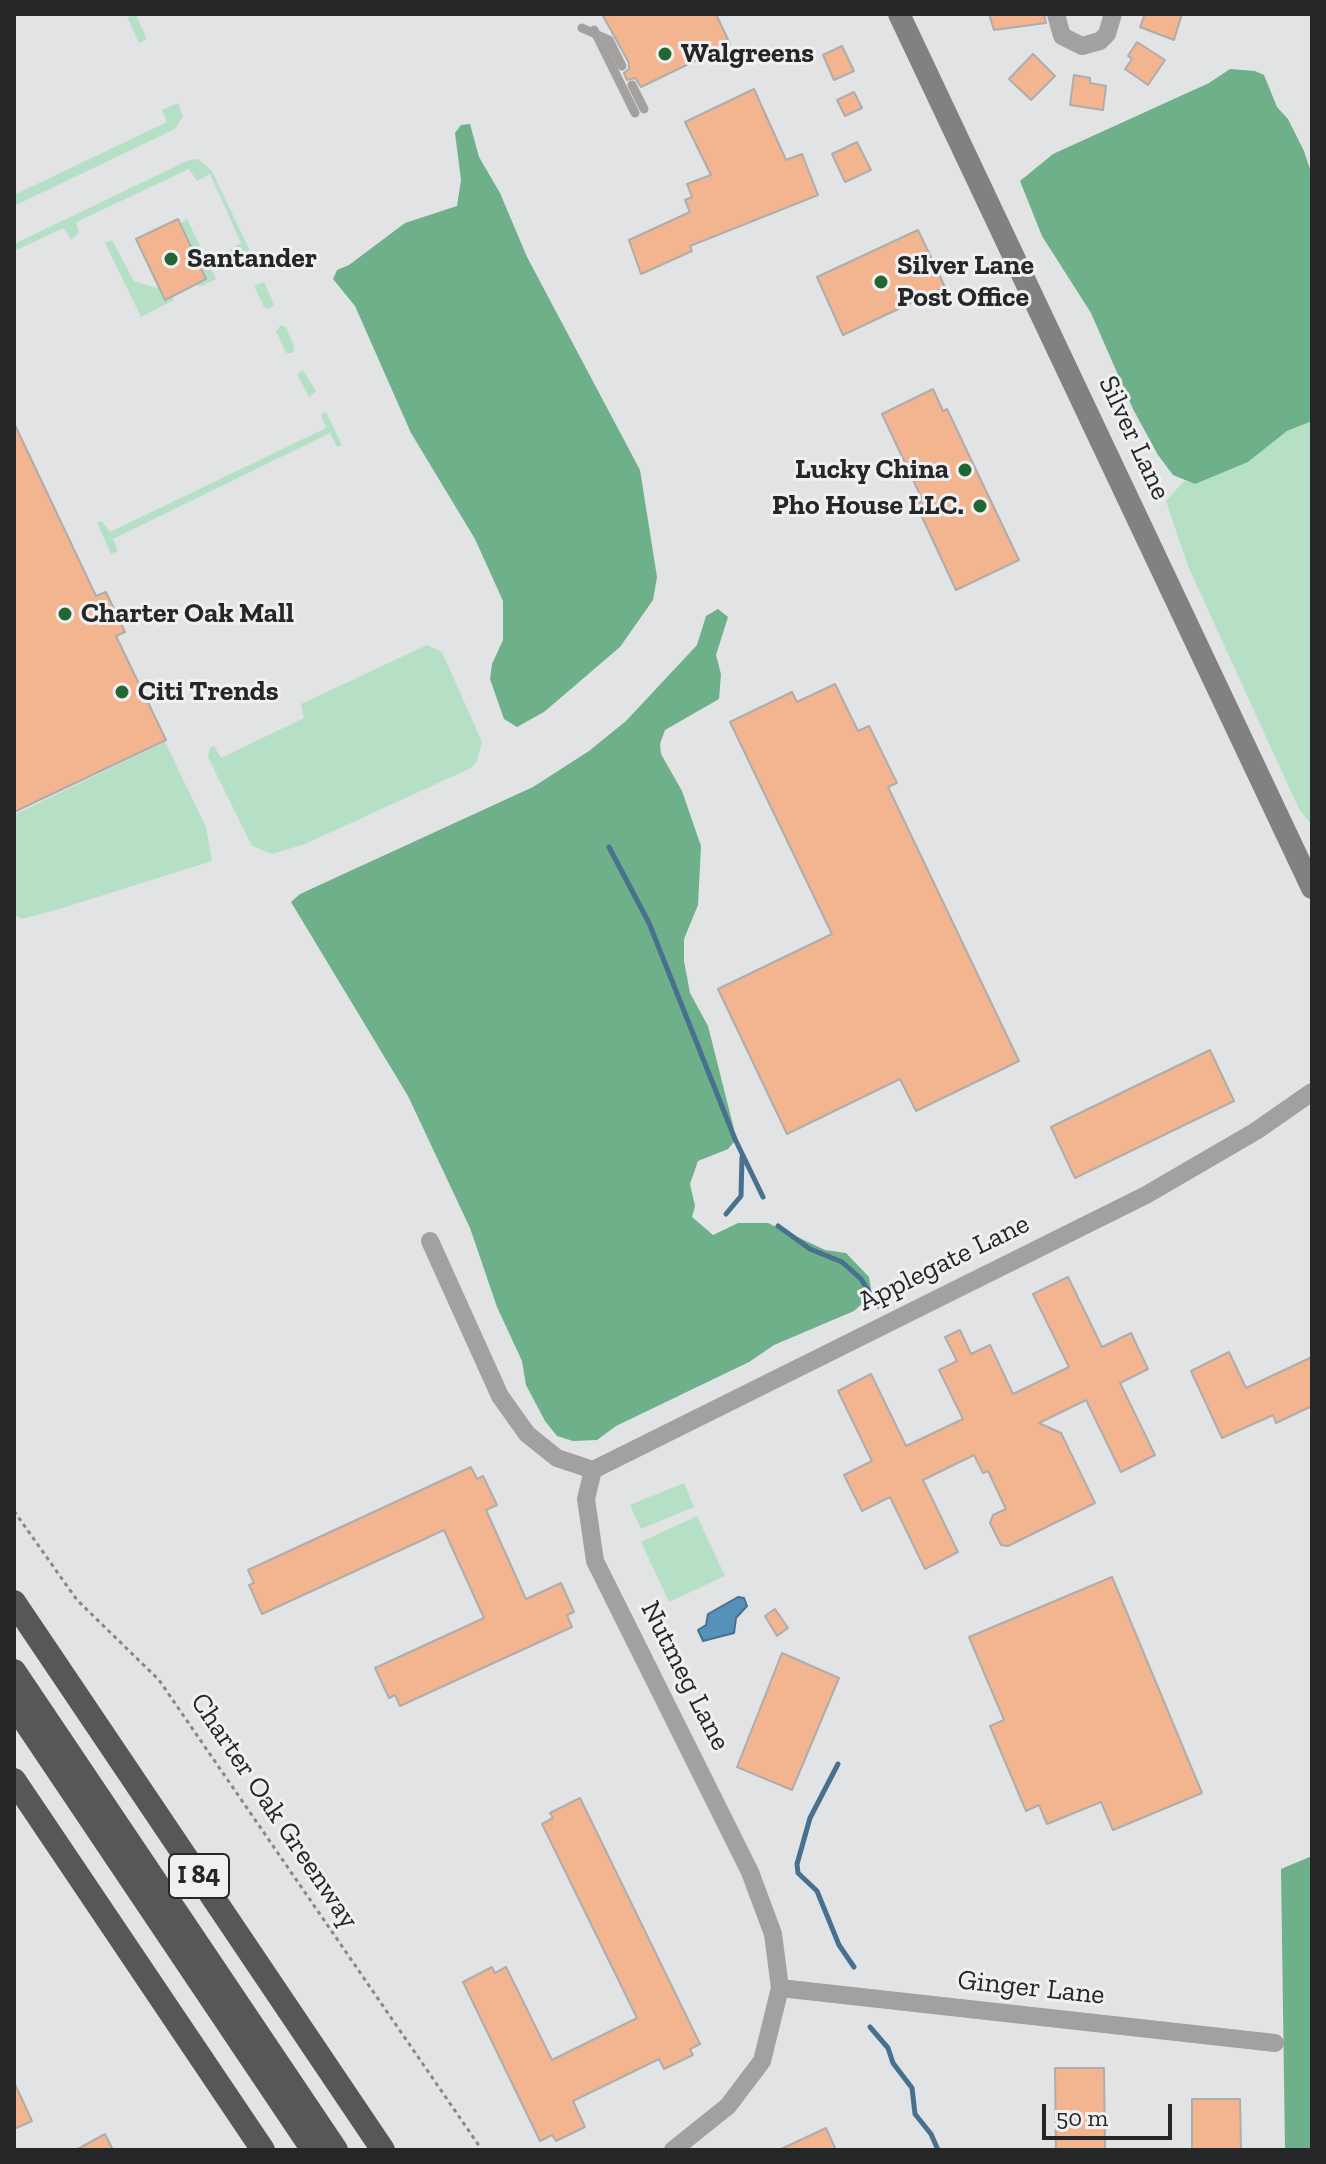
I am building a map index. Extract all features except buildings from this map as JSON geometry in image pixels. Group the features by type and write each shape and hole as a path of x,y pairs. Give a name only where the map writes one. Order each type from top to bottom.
{"highway":[{"name":"I 84","path":"14,1602 383,2150"},
{"path":"14,1671 336,2150"},
{"path":"14,1705 313,2150"},
{"path":"14,1780 263,2150"}],"main road":[{"name":"Silver Lane","path":"899,14 1312,888"}],"street":[{"path":"1056,14 1062,36 1082,46 1100,41 1107,34 1113,14"},
{"name":"Applegate Lane","path":"593,1470 1146,1195 1256,1131 1312,1092"},
{"path":"430,1241 500,1396 527,1434 557,1458 593,1470"},
{"name":"Nutmeg Lane","path":"593,1470 586,1499 595,1561 750,1872 773,1934 780,1988 762,2061 728,2106 673,2150"},
{"name":"Ginger Lane","path":"780,1988 1275,2043"}],"lane":[{"path":"582,28 594,30 609,40 622,66"},
{"path":"594,30 639,111 632,85"}],"path":[{"name":"Charter Oak Greenway","path":"14,1511 77,1600 159,1680 482,2150"}],"green space":[{"path":"136,15 147,39 139,43 127,17"},
{"path":"1230,69 1264,75 1277,107 1288,119 1304,151 1312,175 1312,421 1287,431 1248,462 1195,484 1173,475 1158,455 1133,409 1091,313 1042,236 1020,181 1053,154 1209,83"},
{"path":"178,103 183,116 175,129 14,206 14,195 167,122 162,110"},
{"path":"470,124 479,157 500,193 527,257 640,470 657,577 653,600 620,647 544,712 517,727 504,719 490,679 492,664 503,640 503,601 475,539 411,433 355,306 333,279 337,270 349,265 405,223 457,206 461,180 455,133 461,125"},
{"path":"198,159 212,171 249,249 248,261 238,268 229,250 241,243 210,174 197,181 189,169 76,222 79,233 71,240 64,228 14,251 14,244 189,160"},
{"path":"187,219 216,279 202,286 195,285 206,279 180,224"},
{"path":"112,240 134,281 160,289 165,300 173,296 174,300 141,317 105,243"},
{"path":"264,282 274,304 270,309 264,307 254,286"},
{"path":"281,325 286,327 294,346 293,353 286,353 276,331"},
{"path":"303,370 316,391 309,397 297,374"},
{"path":"326,412 342,445 337,447 330,433 113,539 118,551 111,554 97,523 102,521 110,532 326,428 321,415"},
{"path":"1312,421 1312,826 1298,807 1188,566 1166,501 1184,481 1195,483 1248,462 1287,431"},
{"path":"718,609 728,617 716,655 721,674 719,699 665,730 660,744 661,754 682,791 701,846 698,905 684,939 684,961 690,993 708,1026 734,1129 734,1142 728,1149 698,1161 690,1184 695,1206 692,1217 713,1235 738,1223 768,1223 825,1250 846,1253 869,1277 872,1295 854,1311 774,1345 749,1362 616,1426 597,1440 573,1441 557,1436 545,1421 526,1385 522,1361 497,1307 470,1228 408,1096 291,902 300,894 533,787 589,751 626,721 697,645 706,616"},
{"path":"427,645 442,652 482,742 477,761 471,768 305,844 272,854 252,846 208,757 210,748 214,746 221,758 304,718 301,704"},
{"path":"165,742 206,827 212,861 56,910 21,919 14,914 14,815"},
{"path":"684,1483 694,1507 641,1529 630,1505"},
{"path":"697,1516 725,1576 669,1602 641,1542"},
{"path":"1312,1856 1312,2150 1285,2150 1281,1869"}],"water":[{"path":"738,1597 744,1598 747,1606 736,1618 734,1633 703,1641 698,1630 706,1625 708,1614"}],"waterway":[{"path":"609,847 649,923 735,1139 763,1197"},
{"path":"726,1214 741,1196 742,1157"},
{"path":"778,1226 810,1249 842,1262 861,1279 878,1306"},
{"path":"838,1764 810,1818 797,1864 798,1873 817,1891 839,1945 854,1967"},
{"path":"870,2027 888,2048 893,2063 912,2088 915,2114 931,2134 938,2150"}],"place":[{"name":"Walgreens","path":"665,54"},
{"name":"Santander","path":"171,259"},
{"name":"Silver Lane Post Office","path":"881,282"},
{"name":"Lucky China","path":"965,470"},
{"name":"Pho House LLC.","path":"980,506"},
{"name":"Charter Oak Mall","path":"65,614"},
{"name":"Citi Trends","path":"122,692"}]}
